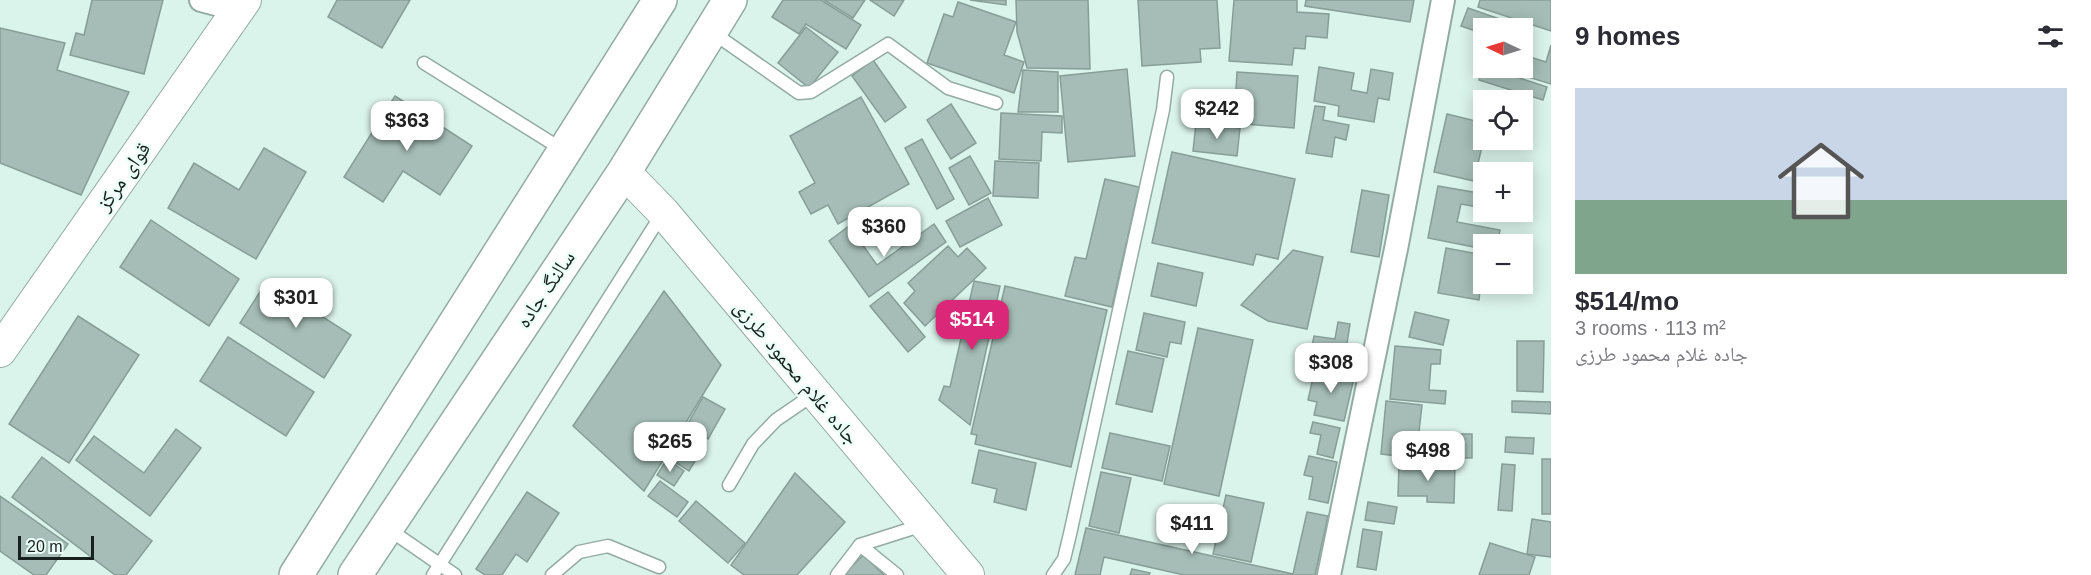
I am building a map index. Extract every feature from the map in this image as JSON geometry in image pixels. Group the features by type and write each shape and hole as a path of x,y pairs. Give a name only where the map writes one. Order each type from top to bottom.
{"highway":[{"path":"296,575 660,0"},
{"name":"سالنگ جاده","path":"355,575 624,172 730,0"}],"street":[{"path":"201,0 242,5"},
{"path":"1329,575 1397,244 1443,0"},
{"name":"قوای مرکز","path":"0,351 242,5"},
{"name":"جاده غلام‌ محمود طرزی","path":"624,172 663,212 968,575"}],"lane":[{"path":"711,31 799,93 811,92 888,44 948,88 996,103"},
{"path":"424,63 565,152"},
{"path":"1053,575 1064,559 1070,534 1163,110 1167,77"},
{"path":"437,570 663,212"},
{"path":"729,485 753,444 776,420 815,394"},
{"path":"837,575 861,545 924,525"},
{"path":"385,527 437,570 455,575"},
{"path":"861,545 897,575"},
{"path":"552,575 579,552 608,546 659,567"}],"building":[{"path":"92,0 163,0 144,74 70,55 76,33 84,35"},
{"path":"337,0 410,0 382,48 328,17"},
{"path":"783,0 821,0 861,25 846,49 806,24 799,34 772,17"},
{"path":"824,0 865,0 853,18"},
{"path":"870,0 904,0 894,16"},
{"path":"970,0 1006,0 1006,5"},
{"path":"1016,0 1088,0 1090,69 1027,68 1017,32"},
{"path":"1138,0 1217,0 1220,48 1200,49 1201,62 1142,66"},
{"path":"1234,0 1297,0 1297,12 1329,14 1327,38 1306,36 1305,49 1294,48 1292,65 1229,61"},
{"path":"1306,0 1414,0 1410,22 1305,6"},
{"path":"1480,0 1551,0 1551,31 1533,25 1533,18 1511,18 1478,7"},
{"path":"958,2 1016,22 1004,55 1024,62 1014,93 927,63 944,14 953,17"},
{"path":"1468,8 1497,18 1473,18 1473,30 1461,26"},
{"path":"806,27 838,52 809,88 778,63"},
{"path":"0,28 65,43 57,70 129,92 81,195 0,163"},
{"path":"1551,45 1551,84 1532,78 1533,58 1546,62"},
{"path":"873,60 906,107 885,122 852,76"},
{"path":"1319,67 1354,73 1351,90 1367,93 1371,69 1393,73 1389,100 1378,98 1374,122 1338,116 1339,106 1314,101"},
{"path":"1127,69 1135,156 1068,162 1060,76"},
{"path":"1023,70 1058,72 1058,112 1018,112"},
{"path":"1237,72 1298,76 1294,128 1234,123"},
{"path":"1480,78 1520,78 1547,87 1543,100 1533,97 1533,90 1511,90 1479,80"},
{"path":"395,96 472,146 440,195 403,171 383,202 344,177"},
{"path":"861,97 909,184 838,224 828,205 811,214 799,192 815,183 790,136"},
{"path":"951,104 976,143 951,159 927,120"},
{"path":"1315,106 1325,107 1323,120 1349,125 1346,140 1335,137 1332,157 1306,153"},
{"path":"1001,113 1062,116 1062,133 1042,132 1041,161 999,159"},
{"path":"1447,114 1473,120 1473,150 1481,150 1478,162 1473,162 1473,181 1434,172"},
{"path":"1196,123 1240,128 1237,156 1193,151"},
{"path":"922,139 954,199 937,209 905,148"},
{"path":"264,148 306,172 256,259 168,208 194,163 239,190"},
{"path":"1172,152 1295,179 1278,259 1256,254 1253,265 1152,243"},
{"path":"970,156 991,193 969,205 949,168"},
{"path":"995,161 1039,163 1038,198 993,196"},
{"path":"1105,179 1139,187 1112,307 1065,296 1075,257 1086,259"},
{"path":"1438,186 1473,192 1473,206 1461,204 1457,222 1500,230 1499,234 1473,234 1473,247 1428,238"},
{"path":"1362,190 1389,195 1379,257 1351,252"},
{"path":"988,198 1002,225 960,247 946,221"},
{"path":"151,220 239,279 209,326 120,267"},
{"path":"934,224 946,242 869,297 829,241 849,226 877,265"},
{"path":"948,246 958,257 967,248 986,268 925,326 904,303 915,291 908,283"},
{"path":"1446,248 1473,253 1473,294 1480,294 1479,300 1438,293"},
{"path":"1293,250 1323,257 1307,329 1268,321 1241,305"},
{"path":"1158,263 1203,273 1196,306 1151,296"},
{"path":"267,281 351,335 324,378 240,323"},
{"path":"974,281 1000,286 970,425 939,400 944,386 950,387"},
{"path":"1005,286 1107,310 1071,467 975,444 977,435 971,434"},
{"path":"664,291 721,365 644,491 573,426"},
{"path":"888,292 925,337 908,352 870,306"},
{"path":"1415,312 1449,320 1443,345 1409,337"},
{"path":"1144,313 1185,322 1181,344 1170,342 1167,357 1136,350"},
{"path":"78,316 139,355 69,463 9,424"},
{"path":"1338,322 1350,324 1344,362 1310,356 1314,336 1335,339"},
{"path":"1198,328 1253,340 1219,496 1164,484"},
{"path":"228,337 314,392 286,436 200,381"},
{"path":"1517,341 1544,341 1543,392 1517,391"},
{"path":"1395,346 1441,350 1440,364 1431,364 1429,390 1446,391 1445,404 1390,399"},
{"path":"1128,351 1164,359 1152,412 1116,404"},
{"path":"1315,369 1354,378 1344,421 1314,415 1317,402 1308,400"},
{"path":"703,397 725,409 708,439 686,427"},
{"path":"1386,401 1422,405 1416,458 1381,454"},
{"path":"1512,401 1551,402 1551,414 1512,412"},
{"path":"1313,422 1340,428 1333,458 1317,454 1321,435 1310,433"},
{"path":"176,429 201,448 150,516 76,460 94,436 144,473"},
{"path":"684,429 706,443 689,471 667,457"},
{"path":"1110,433 1170,446 1162,481 1102,468"},
{"path":"1456,434 1472,434 1472,458 1429,457 1429,443 1455,443"},
{"path":"1506,437 1534,438 1533,454 1505,452"},
{"path":"979,450 1036,463 1026,510 994,502 997,489 972,483"},
{"path":"1309,456 1337,462 1328,503 1309,499 1313,477 1304,475"},
{"path":"42,457 152,541 126,575 115,575 12,497"},
{"path":"667,459 684,471 674,486 657,475"},
{"path":"1542,459 1551,459 1551,514 1542,514"},
{"path":"1399,464 1455,466 1454,503 1427,502 1427,496 1398,496"},
{"path":"1502,464 1515,465 1512,511 1498,510"},
{"path":"1101,472 1131,478 1119,533 1089,526"},
{"path":"795,473 845,522 797,575 744,575 731,565"},
{"path":"660,481 688,502 677,517 648,496"},
{"path":"527,492 559,513 527,562 516,554 502,575 485,575 476,569"},
{"path":"1226,495 1264,503 1251,562 1213,554"},
{"path":"0,496 68,544 46,575 34,575 0,551"},
{"path":"696,501 745,543 728,563 679,521"},
{"path":"1368,502 1397,507 1394,524 1365,520"},
{"path":"1307,512 1328,516 1315,575 1184,575 1104,557 1100,575 1075,575 1086,528 1293,574"},
{"path":"1532,519 1551,522 1551,557 1527,554"},
{"path":"1363,529 1382,532 1376,570 1357,567"},
{"path":"1490,543 1535,557 1529,575 1479,575"},
{"path":"863,555 884,575 844,575"},
{"path":"1132,569 1150,573 1149,575 1130,575"}]}
